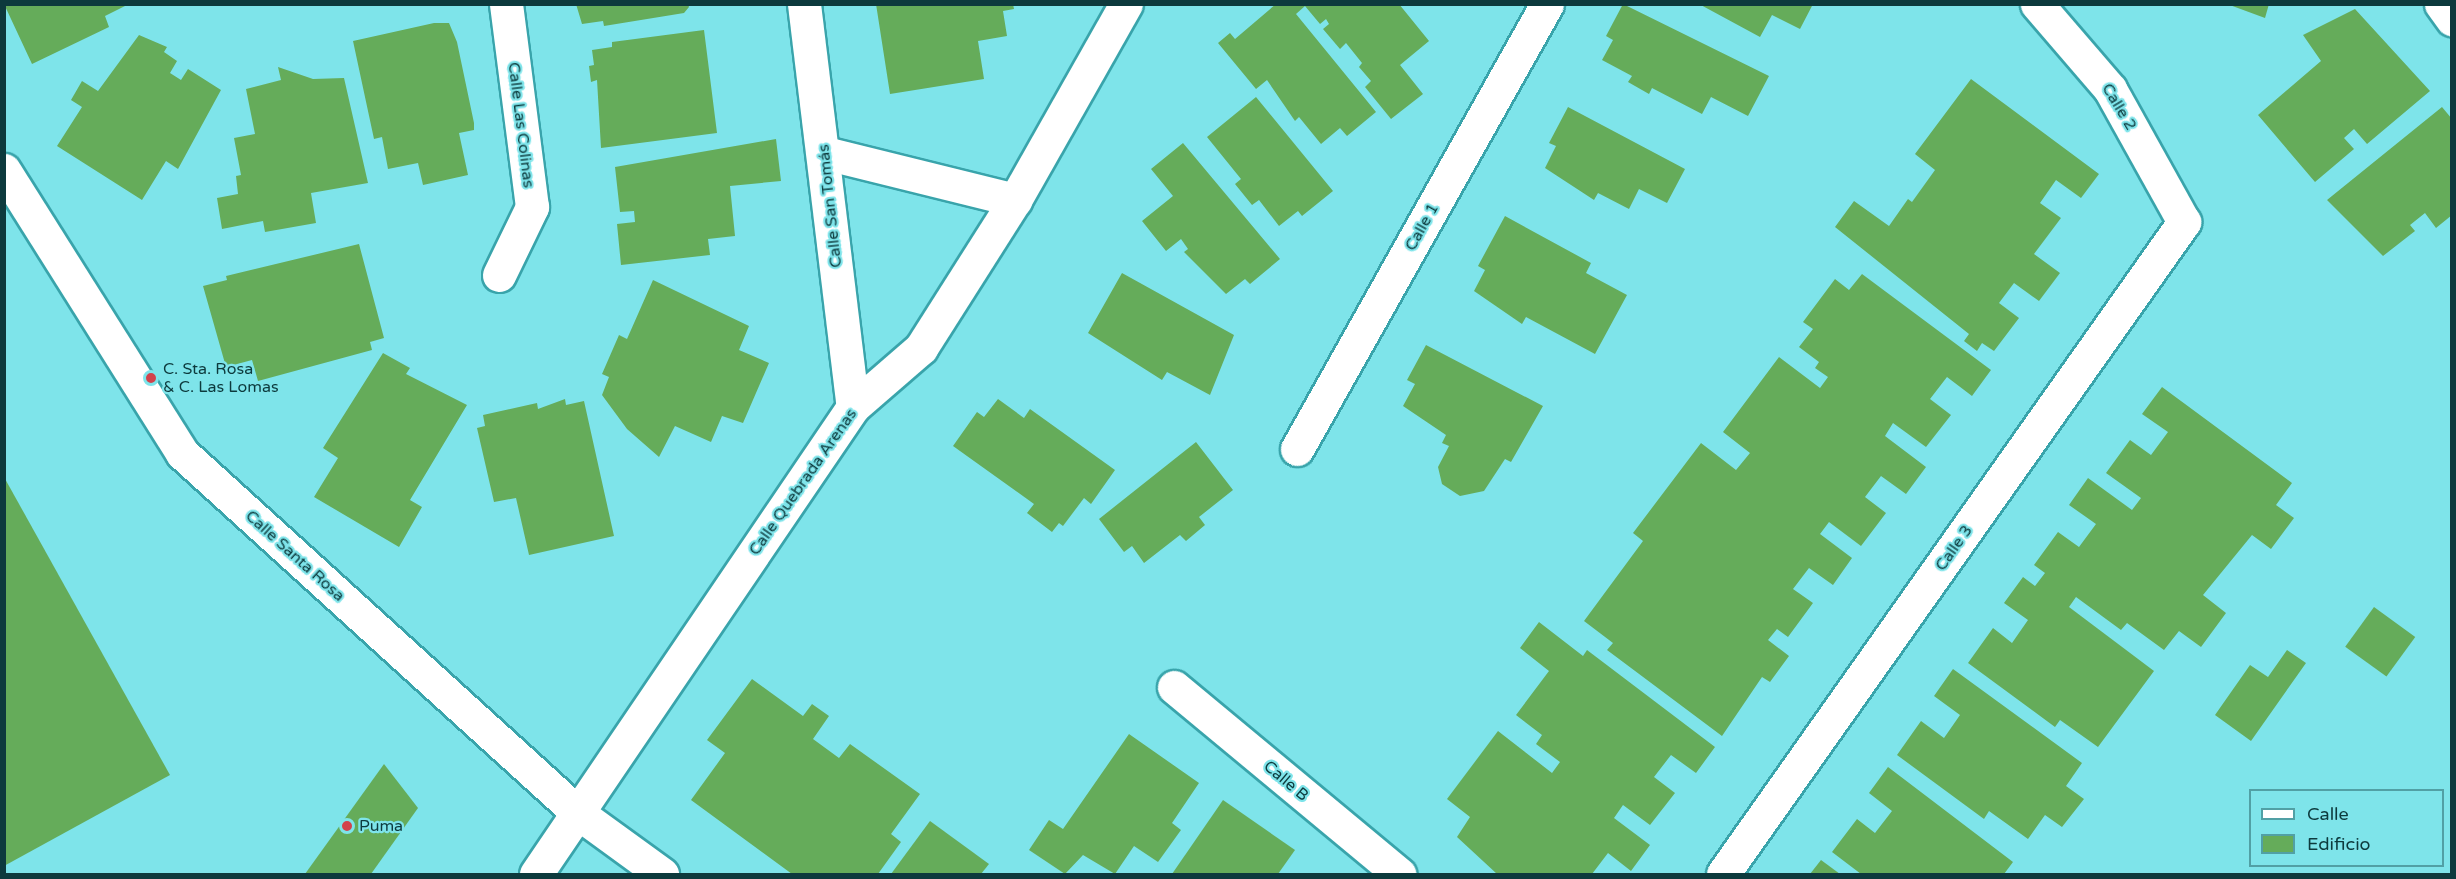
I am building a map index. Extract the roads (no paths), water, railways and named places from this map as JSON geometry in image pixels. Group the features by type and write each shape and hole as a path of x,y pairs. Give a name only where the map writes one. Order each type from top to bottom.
{"street":[{"name":"Calle Las Colinas","path":"500,275 531,207 506,4"},
{"name":"Calle San Tomás","path":"804,4 825,153 853,407"},
{"name":"Calle Quebrada Arenas","path":"536,874 853,407 921,348 1015,200 1126,4"},
{"name":"Calle 1","path":"1297,449 1546,4"},
{"name":"Calle 2","path":"2037,4 2110,89 2184,222"},
{"path":"2441,4 2451,19"},
{"path":"825,153 1015,200"},
{"name":"Calle Santa Rosa","path":"4,170 182,453 578,813 662,874"},
{"name":"Calle 3","path":"1723,874 2184,222"},
{"name":"Calle B","path":"1174,687 1399,874"}],"place":[{"name":"C. Sta. Rosa & C. Las Lomas","path":"151,378"},
{"name":"Puma","path":"347,826"}]}
